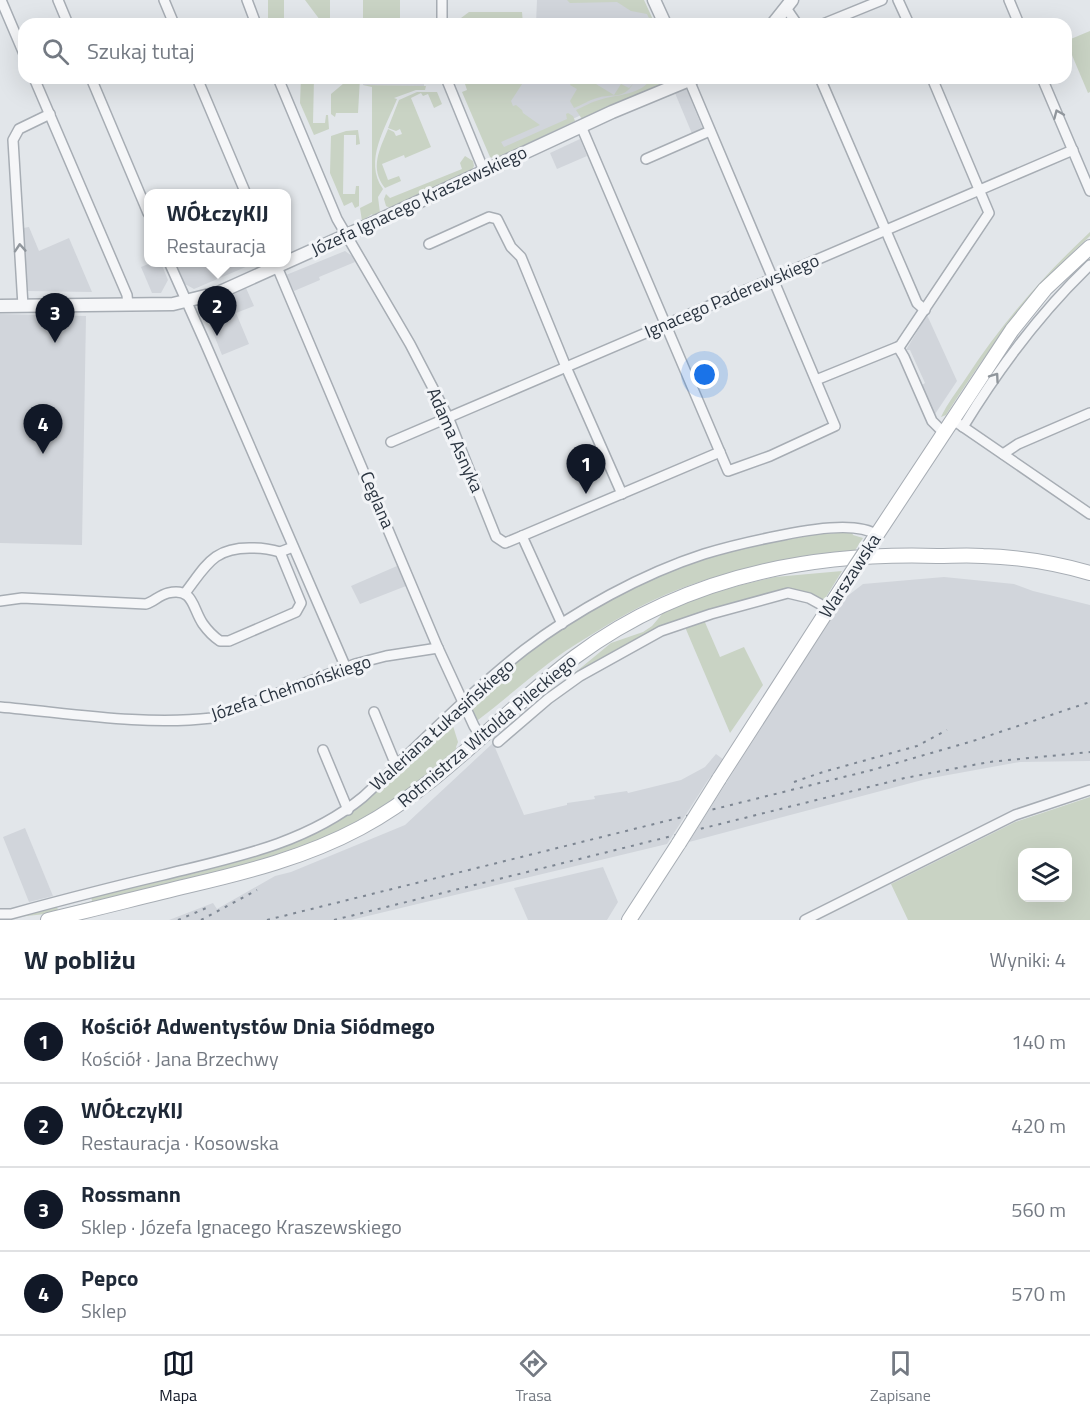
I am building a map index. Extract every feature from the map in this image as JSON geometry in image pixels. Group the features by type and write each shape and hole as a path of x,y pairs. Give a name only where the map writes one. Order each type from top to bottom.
{"main road":[{"name":"Warszawska","path":"629,920 944,432 958,423 1027,311 1090,247"},
{"name":"Rotmistrza Witolda Pileckiego","path":"48,920 245,872 307,852 358,829 394,808 435,777 574,658 645,612 690,592 728,580 809,561 864,556 982,555 1019,559 1090,573"}],"street":[{"path":"1,0 18,40"},
{"path":"58,0 66,18"},
{"path":"164,0 172,18"},
{"path":"247,0 254,18"},
{"path":"442,0 442,18"},
{"path":"654,0 662,18"},
{"path":"837,18 882,0"},
{"path":"898,0 906,18"},
{"path":"1009,0 1016,18"},
{"path":"778,18 789,4 795,18"},
{"path":"37,84 127,295 128,305"},
{"path":"94,84 144,204"},
{"path":"200,84 244,189"},
{"name":"Adama Asnyka","path":"281,84 337,219 410,344 448,417 496,537 505,543 522,536"},
{"path":"448,84 484,171"},
{"name":"Józefa Ignacego Kraszewskiego","path":"291,259 346,236 581,126 678,84"},
{"path":"581,126 728,471 770,456 835,426 692,84"},
{"path":"823,84 917,303 925,310"},
{"path":"816,380 898,347 989,213 935,84"},
{"path":"1045,84 1090,191"},
{"path":"25,306 13,140 19,129 50,114"},
{"path":"646,159 710,131"},
{"name":"Ignacego Paderewskiego","path":"391,442 1073,150"},
{"path":"429,244 489,217 497,219 511,247 521,257 622,494"},
{"path":"1090,265 1031,328 958,423 1090,514"},
{"path":"171,267 346,668"},
{"name":"Józefa Ignacego Kraszewskiego","path":"0,306 186,302 218,293 272,267"},
{"name":"Ceglana","path":"277,267 438,648 481,737"},
{"name":"Józefa Ignacego Kraszewskiego","path":"0,299 25,306"},
{"path":"898,347 932,421 944,432"},
{"path":"1003,453 1018,444 1090,413"},
{"path":"562,624 522,536 720,452"},
{"name":"Waleriana Łukasińskiego","path":"0,914 11,914 257,852 326,822 348,810 463,703 525,650 562,624 621,590 664,570 704,554 800,532 868,529 874,539"},
{"path":"185,593 212,558 226,550 268,548 280,552 293,547"},
{"path":"0,601 22,598 146,604 164,594 185,593 190,596 202,623 210,632 220,641 229,641 299,609 301,603 280,552"},
{"path":"498,742 548,699 580,676 661,632 711,614 788,593 809,598 829,609"},
{"name":"Józefa Chełmońskiego","path":"0,707 149,720 191,721 226,715 346,668 386,656 438,648"},
{"path":"374,712 393,758 398,764"},
{"path":"323,750 348,810"},
{"path":"805,920 1015,815 1090,790"}],"shaded area":[{"path":"537,0 643,0 650,18 536,18"},
{"path":"424,84 424,86 363,85"},
{"path":"473,84 656,84 579,116 493,157"},
{"path":"686,88 704,132 693,136 675,93"},
{"path":"580,139 587,156 557,169 550,153"},
{"path":"29,227 39,251 69,238 92,292 27,291 23,228"},
{"path":"345,251 352,256 355,262 319,277 320,280 294,291 286,275"},
{"path":"141,267 163,267 168,280 161,293 152,293"},
{"path":"178,267 246,267 194,289 185,284"},
{"path":"246,288 254,306 236,313 249,344 222,355 204,310"},
{"path":"0,314 86,316 82,545 0,543"},
{"path":"927,315 957,381 935,414 921,386 925,383 910,350 906,350"},
{"path":"397,566 406,586 360,604 351,586"},
{"path":"944,577 1014,584 1090,605 1090,761 1020,762 926,779 689,842 841,601 863,584"},
{"path":"493,743 524,815 567,805 567,803 595,799 594,796 627,791 628,793 681,780 705,767 716,754 724,760 708,780 667,844 351,920 169,920 213,903 217,909 275,876 291,872 405,825"},
{"path":"25,828 53,896 29,902 3,837"},
{"path":"603,867 618,902 607,920 528,920 514,888"}],"green space":[{"path":"268,0 284,0 284,18 268,18"},
{"path":"305,0 330,0 330,18 318,18"},
{"path":"363,0 400,0 400,18 363,18"},
{"path":"567,0 644,0 652,18 649,18 647,14 631,11 617,2 570,3"},
{"path":"469,12 522,12 522,18 461,18"},
{"path":"1090,31 1090,92 1088,93 1072,55 1072,38"},
{"path":"301,84 314,84 313,123 325,123 326,115 328,115 329,129 314,135 300,103"},
{"path":"343,84 360,84 358,113 336,113 335,117 331,114 331,94"},
{"path":"465,84 522,84 511,101 513,106 516,105 540,125 501,142 504,147 567,119 566,114 568,113 575,121 495,159 490,157 462,92 467,90"},
{"path":"596,84 614,95 621,84 629,88 633,84 629,89 621,94 597,98 574,108 570,101 577,89 570,85"},
{"path":"647,84 664,84 582,119 576,110 596,101 628,94"},
{"path":"363,85 426,86 425,90 416,90 394,98 397,99 382,132 376,156 377,178 383,189 378,197 380,213 373,216 372,214 362,221 360,208 372,202 372,87"},
{"path":"417,92 437,92 442,104 434,108 428,94 423,96 421,93 411,98 431,147 405,158 404,155 382,164 388,180 399,176 401,181 385,188 378,173 379,151 388,129 396,136 402,134 400,129 396,131 388,128 399,100"},
{"path":"358,130 360,144 356,145 356,135 344,135 343,194 355,194 356,186 359,186 359,206 355,208 352,202 344,206 330,173 331,136"},
{"path":"465,156 473,161 472,170 390,208 386,206 384,199 386,194 390,198 462,169 460,163"},
{"path":"1090,232 1090,236 1049,277 1012,321 946,415 941,417 979,358 1008,320 1039,283"},
{"path":"852,532 853,535 863,538 854,552 783,561 736,571 690,585 640,606 564,652 478,720 469,707 471,702 499,677 561,630 628,590 663,573 734,548 793,537"},
{"path":"842,571 823,602 793,592 691,618 609,656 498,736 611,643 643,632 652,626 663,613 703,596 775,577"},
{"path":"704,620 720,657 744,647 763,685 730,733 685,627"},
{"path":"446,723 453,726 458,742 457,749 387,805 331,836 284,855 54,913 0,919 56,904 58,910 92,901 91,896 263,853 336,821"},
{"path":"1090,797 1090,920 908,920 891,884 1015,822"}],"railway":[{"path":"267,920 872,770 973,741 1090,702"},
{"path":"794,782 917,746 947,730"},
{"path":"334,920 905,778 989,762 1090,752"},
{"path":"201,920 257,890"},
{"path":"178,920 211,906"}],"place":[{"name":"WÓŁczyKIJ","path":"217,336"},
{"name":"Rossmann","path":"55,343"},
{"name":"Pepco","path":"43,454"},
{"name":"Kościół Adwentystów Dnia Siódmego","path":"586,494"}]}
